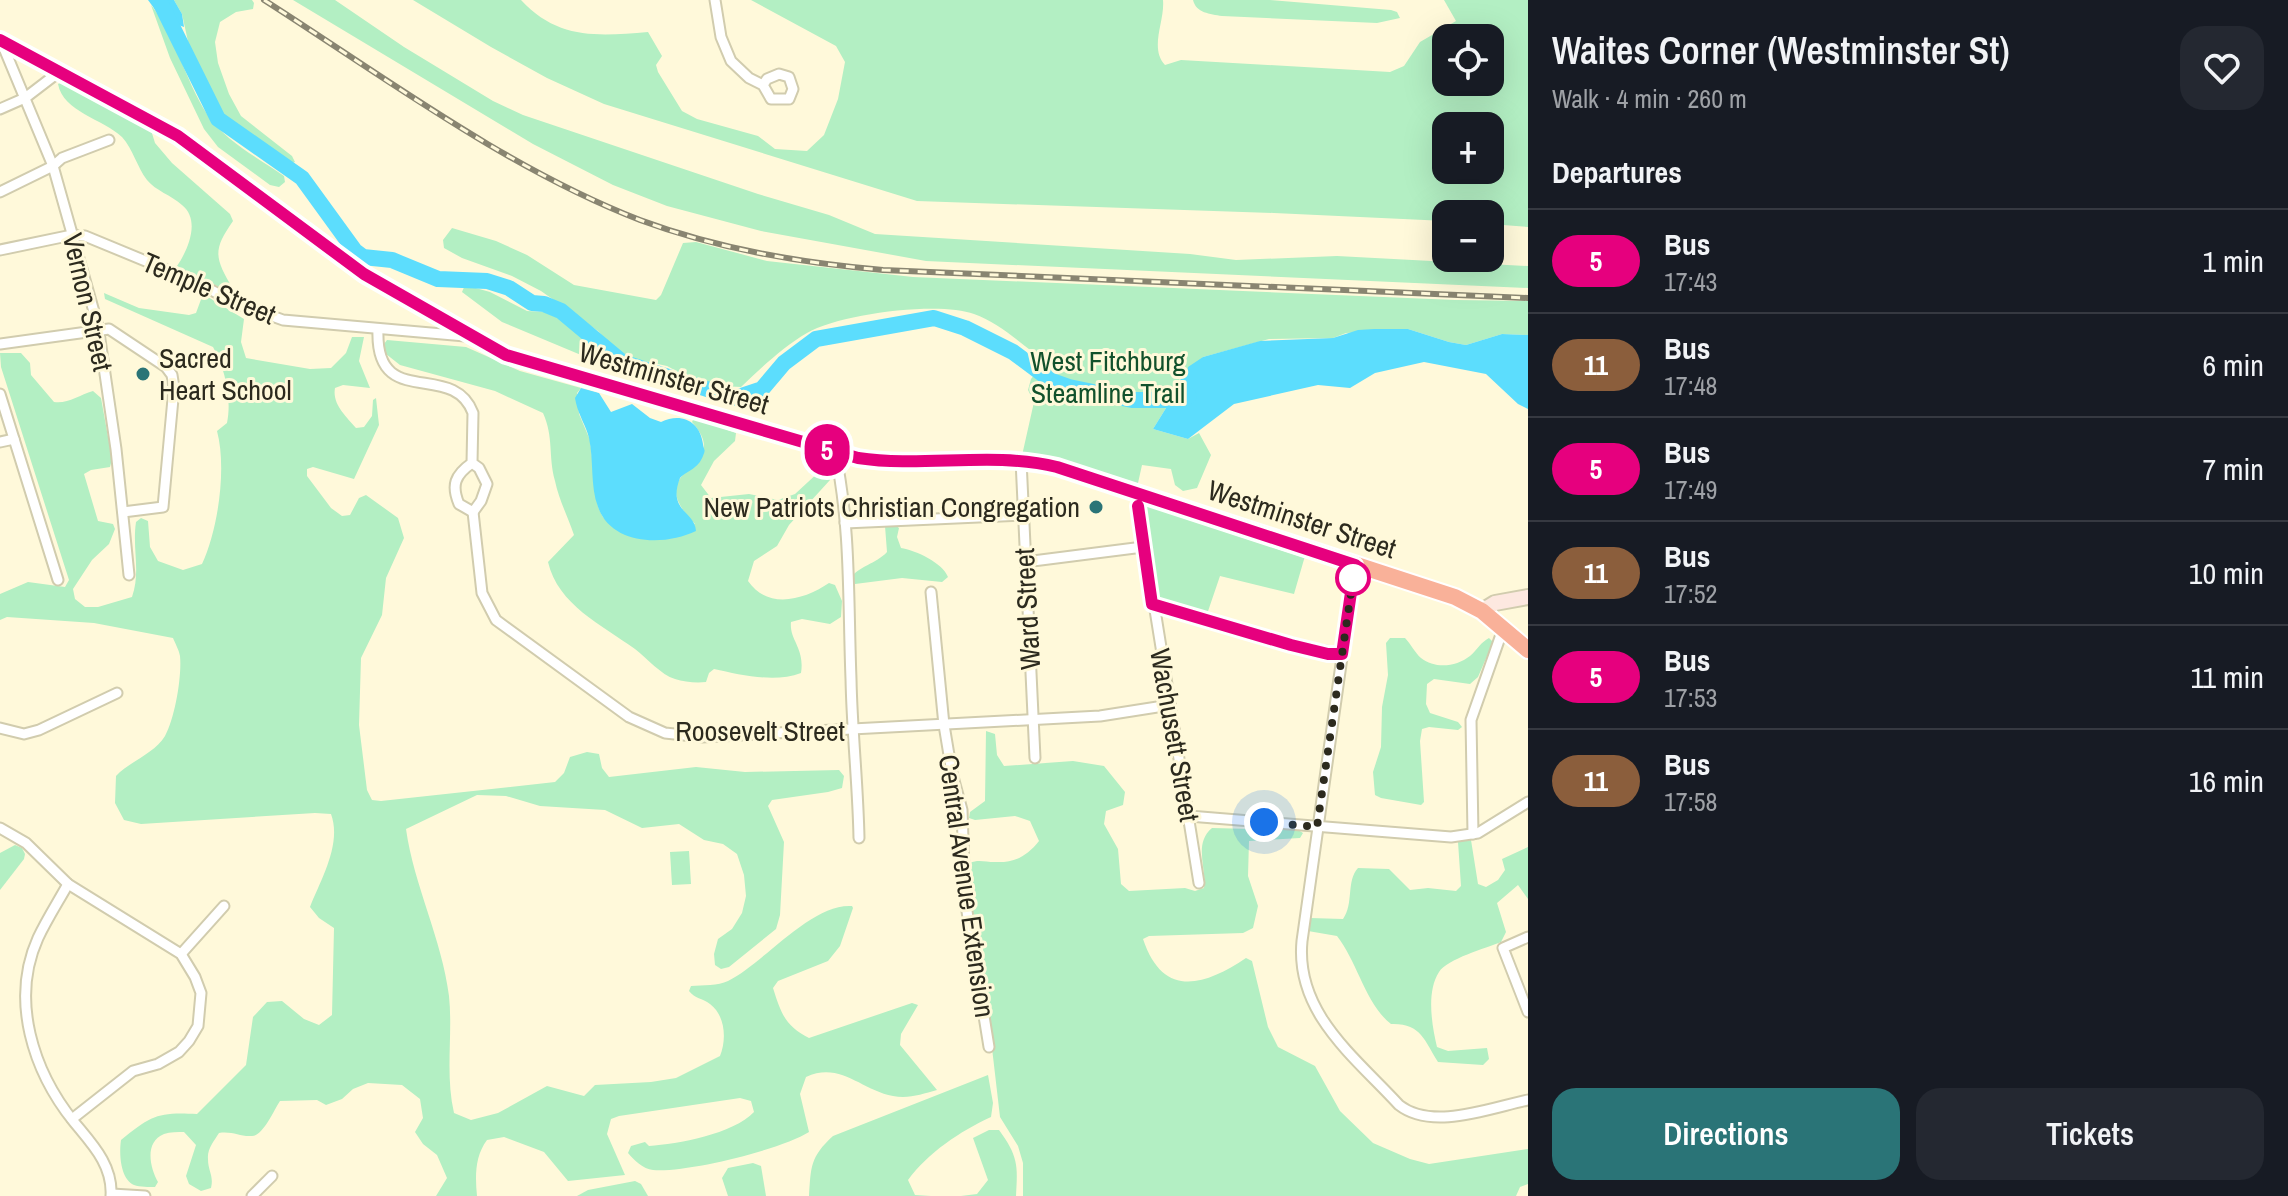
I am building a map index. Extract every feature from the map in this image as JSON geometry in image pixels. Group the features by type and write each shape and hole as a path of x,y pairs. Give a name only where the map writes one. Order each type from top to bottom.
{"highway":[{"name":"Westminster Street","path":"0,40 197,149 364,274 520,361 835,452 883,462 1021,460 1057,467 1445,593 1482,611 1528,650"}],"main road":[{"path":"1482,611 1495,603 1528,597"}],"street":[{"path":"715,0 721,37 731,61 749,78 763,85"},
{"name":"Vernon Street","path":"0,40 53,166 75,235 99,329 129,575"},
{"path":"0,109 25,98 59,72"},
{"path":"0,192 53,166 62,158 109,140"},
{"name":"Temple Street","path":"0,250 75,235 104,243 194,281 236,303 283,320 471,336"},
{"path":"0,344 99,329 111,330 166,367 174,381 163,507 123,512"},
{"name":"Roosevelt Street","path":"378,330 380,360 395,376 453,390 464,397 473,413 472,463"},
{"path":"0,394 58,580"},
{"path":"0,442 14,439"},
{"path":"835,452 845,523 859,838"},
{"name":"Ward Street","path":"1021,460 1035,758"},
{"name":"Roosevelt Street","path":"472,463 459,473 454,493 459,504 473,512"},
{"name":"Roosevelt Street","path":"472,463 479,468 487,484 473,512 482,593 496,620 629,717 665,733 702,737 944,725 1100,716 1170,705"},
{"name":"Wachusett Street","path":"1136,492 1199,883"},
{"path":"845,523 1022,515"},
{"path":"1025,562 1143,547"},
{"path":"1355,565 1301,959 1307,992 1327,1026 1399,1105 1413,1114 1442,1118 1528,1100"},
{"name":"Central Avenue Extension","path":"931,592 944,725 961,805 965,899 989,1047"},
{"path":"1152,604 1291,645 1328,654 1342,654"},
{"path":"1473,834 1471,720 1503,629"},
{"path":"0,728 24,734 39,730 117,693"},
{"path":"1189,816 1445,837 1473,834 1528,802"},
{"path":"0,828 26,843 68,884 181,954 201,993 198,1026 189,1041 169,1058 133,1071 72,1119"},
{"path":"68,884 37,940 29,974 26,1005 28,1029 47,1083 105,1162 112,1195 145,1196"},
{"path":"181,954 224,906"},
{"path":"1528,937 1503,948 1528,1012"},
{"path":"252,1196 272,1176"}],"green space":[{"path":"174,0 252,0 253,9 236,12 220,22 215,42 218,63 241,116 292,156 295,162 289,164 222,117 189,46 182,14"},
{"path":"293,0 335,0 404,47 493,101 523,115 829,215 875,234 1190,254 1236,260 1337,256 1432,261 1432,272 1504,272 1504,265 1528,266 1528,288 926,261 761,231 667,206 613,185 533,144"},
{"path":"413,0 521,0 535,13 564,29 596,34 648,32 662,56 656,65 658,72 682,111 697,119 758,136 775,149 807,151 824,135 838,99 845,62 836,46 751,0 1163,0 1158,51 1165,65 1181,60 1390,72 1404,66 1420,42 1432,35 1432,96 1504,96 1504,24 1451,24 1456,21 1444,0 1528,0 1528,227 1504,225 1504,200 1432,200 1432,220 917,201 604,104 547,78"},
{"path":"1193,0 1270,0 1391,10 1397,12 1400,18 1377,23 1222,16 1200,10"},
{"path":"151,5 160,17 207,114 233,141 284,176 285,182 279,187 270,185 218,147 204,129 170,58"},
{"path":"62,82 151,130 155,143 172,163 230,214 233,221 218,255 233,294 177,266 191,235 188,211 147,180 122,137 67,102 58,84"},
{"name":"West Fitchburg Steamline Trail","path":"452,228 496,241 527,255 574,285 656,300 683,243 696,242 767,261 913,277 1528,301 1528,335 1502,334 1466,345 1408,329 1346,333 1333,338 1269,339 1203,357 1188,376 1181,376 1153,429 1188,439 1199,433 1211,455 1197,488 1183,491 1175,485 1171,469 1142,465 1136,492 1021,460 1034,402 1028,390 1031,379 1045,361 1002,329 974,314 958,310 914,309 842,320 807,333 772,358 741,387 703,385 667,366 621,356 598,331 541,291 444,248 443,240"},
{"path":"465,285 490,292 527,311 544,312 563,320 592,345 592,353 581,355 502,322 462,292"},
{"path":"104,293 139,308 189,315 196,313 203,294 244,319 241,342 246,358 310,369 331,368 346,353 352,337 364,337 359,361 370,388 343,385 335,388 335,394 341,410 356,428 364,427 372,416 373,400 376,398 379,425 354,479 313,467 307,469 307,476 331,508 342,516 350,515 359,498 366,495 398,518 404,538 386,578 382,615 361,658 359,725 367,790 372,800 555,782 564,773 570,757 587,752 599,754 602,768 609,777 696,767 745,772 839,770 844,776 842,788 772,800 768,806 784,842 780,915 776,929 729,967 721,969 715,965 714,954 718,939 732,929 742,913 746,896 744,875 737,854 723,844 704,840 679,824 642,828 605,810 540,806 506,796 477,795 406,829 449,996 450,1084 454,1113 471,1120 498,1113 547,1086 584,1096 595,1085 676,1078 720,1056 724,1042 722,1021 710,1004 689,991 691,986 728,981 820,914 852,906 840,946 828,961 778,981 773,988 782,1012 794,1029 809,1038 912,1003 918,1005 901,1034 900,1045 937,1090 899,1097 881,1093 840,1074 818,1073 806,1077 800,1094 809,1132 756,1153 668,1170 642,1166 628,1153 631,1146 645,1142 649,1146 675,1143 719,1132 745,1120 754,1112 751,1101 740,1098 619,1116 611,1119 607,1134 625,1175 568,1181 544,1152 504,1137 487,1140 477,1166 477,1196 436,1196 447,1178 437,1155 423,1144 415,1132 423,1118 420,1099 402,1085 368,1083 326,1105 317,1100 280,1101 256,1135 219,1133 208,1155 211,1188 201,1191 189,1184 186,1176 196,1145 184,1132 164,1134 154,1143 150,1156 158,1182 155,1187 136,1186 129,1182 122,1165 121,1140 156,1117 197,1114 246,1065 253,1017 267,1002 282,1001 304,1019 319,1025 332,1015 334,928 310,907 329,861 334,825 331,814 315,813 141,824 124,820 115,803 116,776 160,742 172,719 180,664 173,638 94,623 7,617 0,620 0,594 28,582 65,587 69,580 1,367 0,353 21,353 30,363 31,375 54,402 93,391 101,398 112,459 110,467 84,474 98,521 113,524 115,529 109,544 92,560 73,589 75,599 85,607 98,607 132,597 136,578 136,522 141,518 148,521 150,547 158,561 183,570 202,564 208,550 221,480 217,431 227,423 228,414 228,394 221,364 213,347 105,299"},
{"path":"387,340 466,347 520,371 581,388 577,393 579,414 590,440 598,507 603,517 620,532 695,524 680,504 676,490 680,479 703,451 703,439 692,422 694,418 736,433 735,441 714,461 701,485 711,498 749,494 778,500 795,494 821,470 828,471 830,480 789,525 777,546 754,561 748,581 756,590 776,599 809,594 829,583 835,585 842,601 841,617 830,624 802,619 791,622 801,657 801,673 769,678 714,669 706,682 679,680 665,674 583,613 553,577 548,562 574,535 557,488 549,431 543,413 495,391 400,365 386,354 384,344"},
{"path":"1136,492 1307,549 1294,594 1220,576 1205,620 1152,604"},
{"path":"892,523 899,528 897,537 901,548 928,558 941,567 948,577 942,582 902,578 855,584 850,579 853,575 887,552 885,526"},
{"path":"1390,638 1405,638 1421,658 1439,665 1458,662 1470,656 1489,638 1493,642 1478,677 1470,684 1434,679 1427,684 1426,704 1430,713 1458,722 1462,727 1458,730 1422,729 1424,802 1421,805 1375,795 1373,772 1381,747 1382,707 1388,675 1386,643"},
{"path":"986,731 995,734 997,755 1004,766 1073,761 1104,766 1125,792 1123,805 1106,811 1104,824 1118,849 1121,884 1129,891 1185,888 1195,891 1204,888 1203,841 1212,828 1298,830 1303,833 1300,838 1249,841 1248,876 1258,906 1253,928 1243,933 1149,936 1143,939 1151,958 1173,979 1186,982 1215,975 1246,958 1252,961 1268,1027 1278,1047 1315,1066 1340,1111 1373,1143 1429,1164 1528,1149 1528,1184 1520,1187 1516,1196 1023,1196 1023,1163 1018,1146 1000,1117 969,906 970,863 1015,860 1039,841 1030,821 1015,816 969,818 970,812 985,801"},
{"path":"1471,840 1478,884 1486,887 1498,880 1505,870 1502,859 1528,847 1528,899 1518,885 1497,903 1506,932 1501,942 1443,967 1432,989 1432,1019 1437,1047 1448,1051 1487,1048 1489,1059 1483,1065 1438,1062 1420,1034 1409,1026 1391,1024 1382,1016 1337,936 1308,931 1310,918 1343,919 1352,879 1358,868 1389,869 1410,890 1456,891 1461,886 1458,842"},
{"path":"15,845 22,848 24,859 0,890 0,853"},
{"path":"689,851 691,884 672,885 670,852"},
{"path":"988,1075 993,1103 991,1117 945,1144 925,1160 908,1180 915,1195 931,1196 809,1196 813,1163 833,1136"},
{"path":"989,1130 999,1130 1013,1154 1017,1168 1016,1196 961,1196 977,1194 988,1180 973,1138"},
{"path":"753,1163 761,1166 766,1196 728,1196 722,1178 728,1168"},
{"path":"635,1181 641,1184 648,1196 577,1196 588,1190"}],"water":[{"path":"148,0 174,0 182,14 184,27 162,19"},
{"path":"1408,329 1466,345 1502,334 1528,335 1528,409 1518,404 1486,374 1424,362 1375,373 1350,388 1318,385 1234,404 1188,439 1153,429 1182,376 1187,376 1188,367 1203,357 1260,341 1333,338 1358,330"},
{"path":"581,388 599,393 611,412 632,404 650,418 661,422 676,418 694,424 701,436 704,454 698,464 680,478 677,497 696,531 670,539 641,539 627,536 605,520 596,499 589,438 575,398"}],"waterway":[{"path":"159,0 218,119 302,178 355,251 363,257 392,260 438,279 487,281 509,288 532,303 561,311 622,362 735,398 762,389 784,363 816,339 934,318 965,328 1013,352 1052,381 1069,387 1132,400 1171,400 1189,396"}],"railway":[{"path":"264,0 447,119 542,175 640,220 729,247 790,259 883,270 1528,298"}],"bus line":[{"name":"5","path":"0,40 178,136 364,274 448,324 520,361 858,458 883,462 997,458 1057,467 1355,565 1342,654 1328,654 1291,645 1152,604 1138,506"}],"place":[{"name":"Sacred Heart School","path":"143,374"},
{"name":"New Patriots Christian Congregation","path":"1096,507"}],"route":[{"path":"1264,822 1317,827 1355,565 1353,578"}]}
